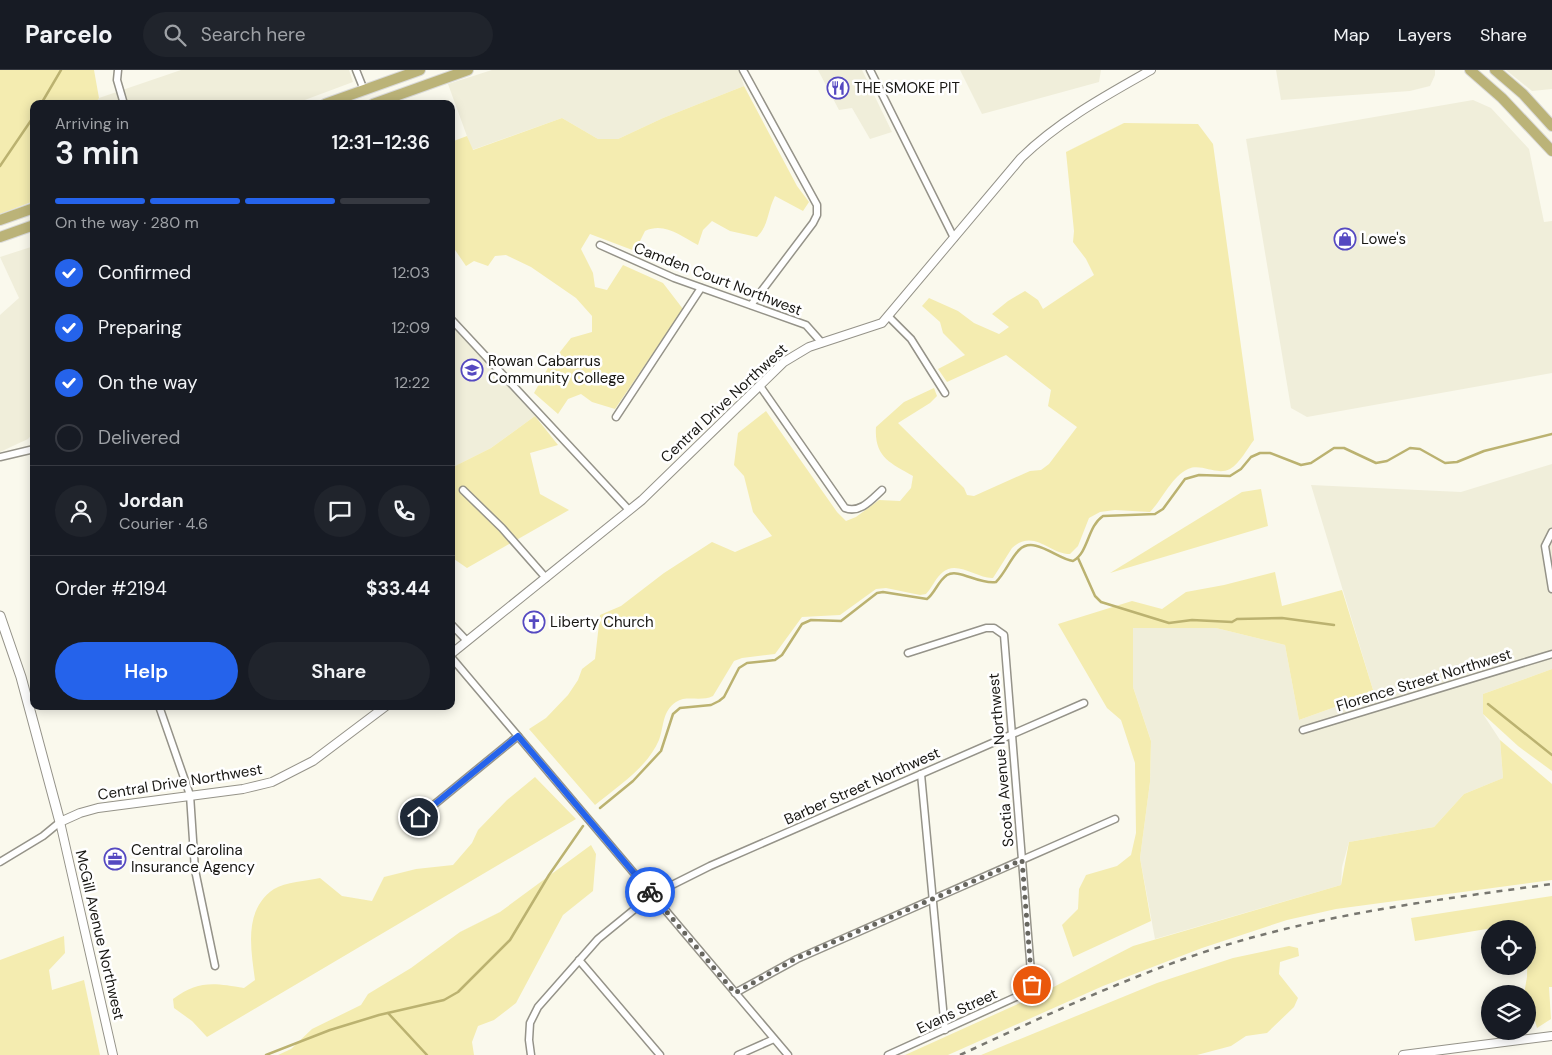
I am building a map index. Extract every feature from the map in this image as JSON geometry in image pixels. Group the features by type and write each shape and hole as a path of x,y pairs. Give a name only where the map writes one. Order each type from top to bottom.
{"highway":[{"path":"336,100 420,70"},
{"path":"384,100 468,70"},
{"path":"1470,70 1502,98 1552,151"},
{"path":"1495,70 1523,94 1552,126"},
{"path":"2,219 30,209"},
{"path":"14,232 30,223"},
{"path":"0,237 30,226"}],"main road":[{"path":"0,616 21,677 60,822"}],"street":[{"path":"118,70 117,80 123,100"},
{"path":"356,70 364,90"},
{"path":"743,70 814,196 817,215 751,305"},
{"path":"870,70 954,238"},
{"name":"Central Drive Northwest","path":"455,652 630,510 797,352 882,323 1021,158 1040,140 1059,125 1151,70"},
{"name":"Camden Court Northwest","path":"600,245 701,288 806,326 822,343"},
{"path":"616,417 701,288"},
{"path":"888,316 911,339 945,393"},
{"path":"455,323 630,510"},
{"path":"760,386 846,508 858,509 882,490"},
{"path":"0,457 30,450"},
{"path":"463,490 502,528 546,578"},
{"path":"1552,532 1547,539 1546,556 1552,590"},
{"path":"455,628 467,641"},
{"name":"Scotia Avenue Northwest","path":"908,654 986,628 999,630 1004,635 1032,985"},
{"name":"Florence Street Northwest","path":"1303,730 1552,654"},
{"path":"455,660 788,1055"},
{"name":"Barber Street Northwest","path":"531,1055 528,1040 530,1023 538,1007 598,939 652,895 677,881 1084,703"},
{"path":"160,710 190,795 195,870 214,966"},
{"name":"Central Drive Northwest","path":"0,862 43,836 60,822 80,813 98,808 244,789 283,778 313,761 380,710"},
{"path":"419,817 518,736"},
{"path":"921,774 945,1030"},
{"path":"735,993 797,958 1115,819"},
{"name":"McGill Avenue Northwest","path":"60,822 113,1055"},
{"path":"579,960 660,1055"},
{"name":"Evans Street","path":"888,1055 1027,992 1032,985"},
{"path":"1403,1055 1552,1036"},
{"path":"738,1055 774,1038"}],"shaded area":[{"path":"0,70 94,70 99,98 98,100 30,100 30,203 0,214"},
{"path":"181,70 349,70 353,82 305,100 98,100"},
{"path":"492,70 739,70 744,86 663,118 618,139 598,139 562,118 472,150 448,84"},
{"path":"818,70 862,70 892,132 870,139 852,108 839,110"},
{"path":"960,70 1101,70 1099,82 982,114"},
{"path":"1276,70 1435,70 1435,75 1430,86 1410,91 1281,100"},
{"path":"1506,70 1552,70 1552,89 1532,91"},
{"path":"744,86 797,186 809,202 803,211 775,196 764,228 757,237 730,231 712,221 703,230 698,245 672,231 659,228 645,231 635,251 590,234 581,249 593,273 595,287 607,290 623,265 663,283 683,309 615,409 592,402 581,394 568,399 558,414 534,393 549,366 571,338 592,332 592,316 576,298 531,267 506,255 495,256 488,266 474,261 466,266 455,250 455,140 467,136 473,150 562,118 598,139 618,139 663,118"},
{"path":"1473,100 1491,108 1529,149 1544,222 1552,221 1552,373 1307,417 1291,408 1246,139"},
{"path":"1124,123 1198,124 1213,144 1254,440 1240,460 1225,471 1198,467 1182,472 1150,512 1115,510 1100,512 1089,518 1078,546 1070,554 1062,553 1027,540 1012,548 993,578 987,578 961,569 949,569 941,574 926,594 920,595 886,588 876,589 840,615 802,617 775,654 742,658 734,661 713,696 684,699 671,706 654,750 640,768 595,805 529,729 546,718 568,695 578,680 582,669 595,659 600,615 621,606 664,573 712,542 735,552 772,536 753,512 744,476 734,465 738,433 766,411 837,512 846,521 856,517 879,500 900,501 911,488 913,476 891,463 881,452 876,437 876,427 904,402 934,388 937,396 930,403 898,423 964,488 967,495 974,496 1030,471 1041,470 1049,464 1077,427 1048,406 1051,390 1006,355 947,382 938,369 965,355 943,333 940,322 922,306 929,298 958,311 974,323 999,334 1009,327 992,314 1008,301 1025,291 1038,300 1043,309 1094,275 1086,259 1073,242 1074,231 1066,152"},
{"path":"30,247 30,437 0,452 0,315 19,298 0,257"},
{"name":"Rowan Cabarrus Community College","path":"455,328 535,416 491,448 455,466"},
{"path":"535,416 558,445 530,453 540,494 569,510 467,568 455,560 455,466 491,448"},
{"path":"1552,464 1552,669 1483,694 1483,714 1500,740 1503,778 1464,794 1434,827 1349,842 1342,867 1341,885 1155,939 1140,858 1150,782 1151,741 1133,687 1133,628 1216,628 1285,645 1299,720 1374,693 1311,485 1461,492"},
{"path":"1261,489 1268,526 1110,573 1242,492"},
{"path":"1275,572 1282,606 1342,590 1374,693 1299,720 1285,645 1216,628 1133,628 1133,687 1151,741 1150,782 1140,858 1151,921 1073,957 1062,925 1078,909 1079,889 1086,875 1117,866 1131,855 1136,833 1135,763 1121,720 1107,708 1058,624 1132,601 1162,609 1186,592 1224,585"},
{"path":"1552,669 1552,771 1518,746 1483,714 1483,694"},
{"path":"1500,740 1552,784 1552,880 1336,909 1287,920 1202,948 1103,986 948,1055 905,1055 1040,994 1133,946 1341,885 1349,842 1434,827 1464,794 1503,778"},
{"path":"535,777 576,819 207,1037 192,1021 174,1008 173,999 190,989 207,984 244,988 255,980 251,943 253,919 257,908 264,898 274,889 290,883 320,878 342,896 372,901 384,877 416,869 453,865 472,843 478,830 507,800"},
{"path":"591,845 596,854 593,891 563,915 516,1003 494,1020 478,1026 472,1042 474,1055 278,1055 291,1049 312,1029 361,1005 368,994 411,968 460,932 500,912"},
{"path":"1552,896 1552,987 1549,987 1551,1019 1537,1028 1536,985 1526,985 1527,975 1536,975 1536,920 1481,920 1481,930 1415,941 1411,918"},
{"path":"64,936 65,953 49,970 52,990 84,980 100,1055 0,1055 0,960"},
{"path":"1289,946 1298,948 1299,956 1280,962 1279,974 1298,998 1294,1007 1267,1033 1246,1036 1231,1046 1197,1055 981,1055 1157,983 1233,958"}],"waterway":[{"path":"43,100 61,70"},
{"path":"0,166 30,122"},
{"path":"600,808 633,781 661,751 673,714 680,708 711,705 719,701 724,697 739,668 747,663 775,660 782,655 802,624 811,620 841,621 877,593 883,592 927,599 944,578 952,573 983,581 996,582 1019,550 1025,546 1038,546 1073,561 1082,552 1094,526 1103,516 1155,514 1163,509 1185,479 1199,475 1230,476 1241,469 1251,457 1260,453 1270,453 1301,465 1311,463 1334,448 1344,448 1376,463 1387,461 1410,448 1420,449 1445,463 1457,462 1484,451 1552,434"},
{"path":"1078,558 1095,596 1101,602 1169,623 1192,620 1232,622 1237,619 1282,618 1334,625"},
{"path":"1488,704 1552,755"},
{"path":"266,1055 330,1030 379,1015 444,1000 458,992 510,940 549,875 583,826"},
{"path":"388,1013 427,1055"}],"railway":[{"path":"960,1055 1112,987 1151,971 1229,944 1269,933 1374,910 1552,884"}],"way so far":[{"path":"650,892 735,993 797,958 873,927 1022,860 1032,985"}],"place":[{"name":"THE SMOKE PIT","path":"838,88"},
{"name":"Lowe's","path":"1345,239"},
{"name":"Rowan Cabarrus Community College","path":"472,370"},
{"name":"Liberty Church","path":"534,622"},
{"name":"Central Carolina Insurance Agency","path":"115,859"}],"route":[{"path":"419,817 518,736 650,892"}]}
